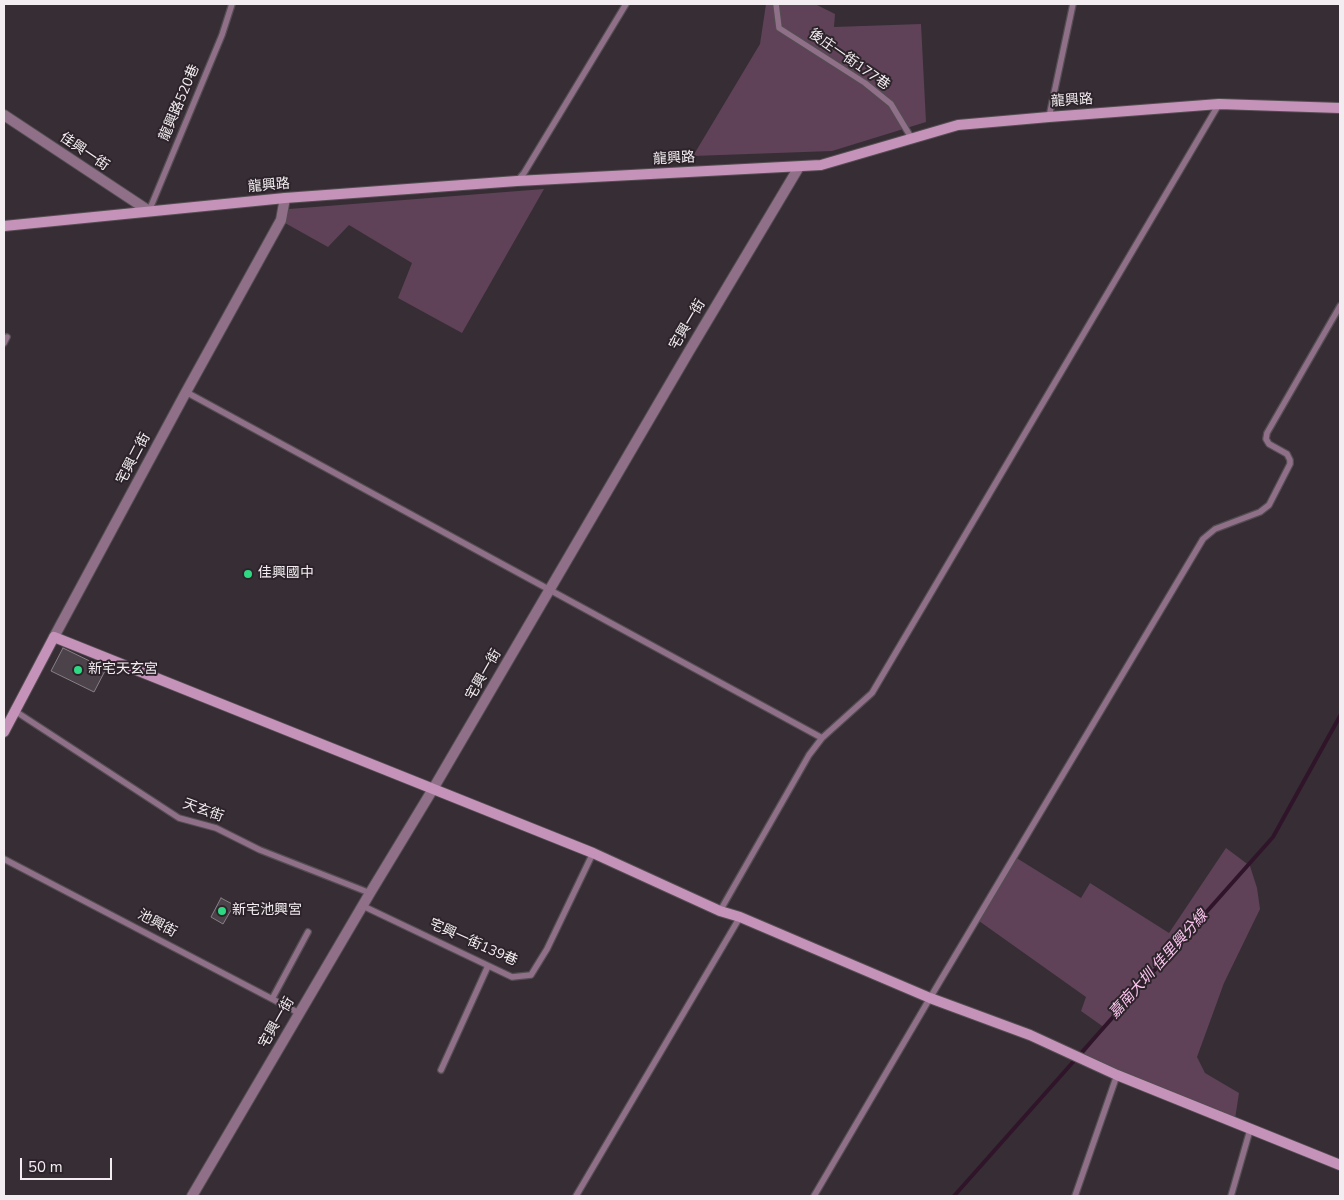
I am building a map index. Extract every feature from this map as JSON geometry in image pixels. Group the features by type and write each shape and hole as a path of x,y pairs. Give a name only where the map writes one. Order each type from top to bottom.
{"street":[{"name":"龍興路","path":"4,226 285,198 517,181 821,165 958,125 1219,104 1340,108"},
{"name":"佳興一街","path":"4,115 149,211"},
{"name":"宅興一街","path":"192,1196 799,166"},
{"name":"宅興二街","path":"4,732 186,392 281,220 285,198"},
{"path":"54,637 593,853 720,911 740,917 930,998 1030,1035 1117,1075 1340,1165"}],"lane":[{"name":"龍興路520巷","path":"149,211 222,35 232,4"},
{"path":"517,181 524,173 626,4"},
{"name":"後庄一街177巷","path":"776,4 779,28 865,83 891,104 912,138"},
{"path":"1049,117 1073,4"},
{"path":"720,911 809,755 822,738 872,693 1219,104"},
{"path":"814,1196 1203,539 1215,529 1260,512 1269,505 1290,464 1290,460 1287,454 1270,444 1266,439 1267,433 1340,306"},
{"path":"4,343 7,337"},
{"path":"186,392 822,738"},
{"name":"天玄街","path":"15,711 179,818 216,828 260,850 370,893"},
{"name":"宅興一街139巷","path":"363,906 512,977 531,976 593,853"},
{"name":"池興街","path":"4,859 299,1013"},
{"path":"576,1196 740,917"},
{"path":"272,999 308,932"},
{"path":"441,1070 488,966"},
{"path":"1075,1196 1108,1096 1117,1075"},
{"path":"1231,1196 1250,1130"}],"shaded area":[{"path":"766,4 815,4 835,14 834,27 921,24 926,122 832,151 693,156 760,44"},
{"path":"544,189 462,333 398,298 412,263 349,225 328,247 285,223 289,209"},
{"path":"1226,848 1250,866 1257,888 1260,909 1224,983 1197,1057 1205,1073 1239,1093 1235,1119 1082,1056 1105,1028 1081,1011 1086,997 979,921 1015,857 1081,898 1090,883 1169,933"}],"building":[{"name":"新宅天玄宮","path":"63,648 106,669 94,692 51,671"},
{"name":"新宅池興宮","path":"221,898 234,905 223,924 211,917"}],"waterway":[{"name":"嘉南大圳 佳里興分線","path":"954,1196 1273,837 1340,716"}],"place":[{"name":"佳興國中","path":"248,574"},
{"name":"新宅天玄宮","path":"78,670"},
{"name":"新宅池興宮","path":"222,911"}]}
